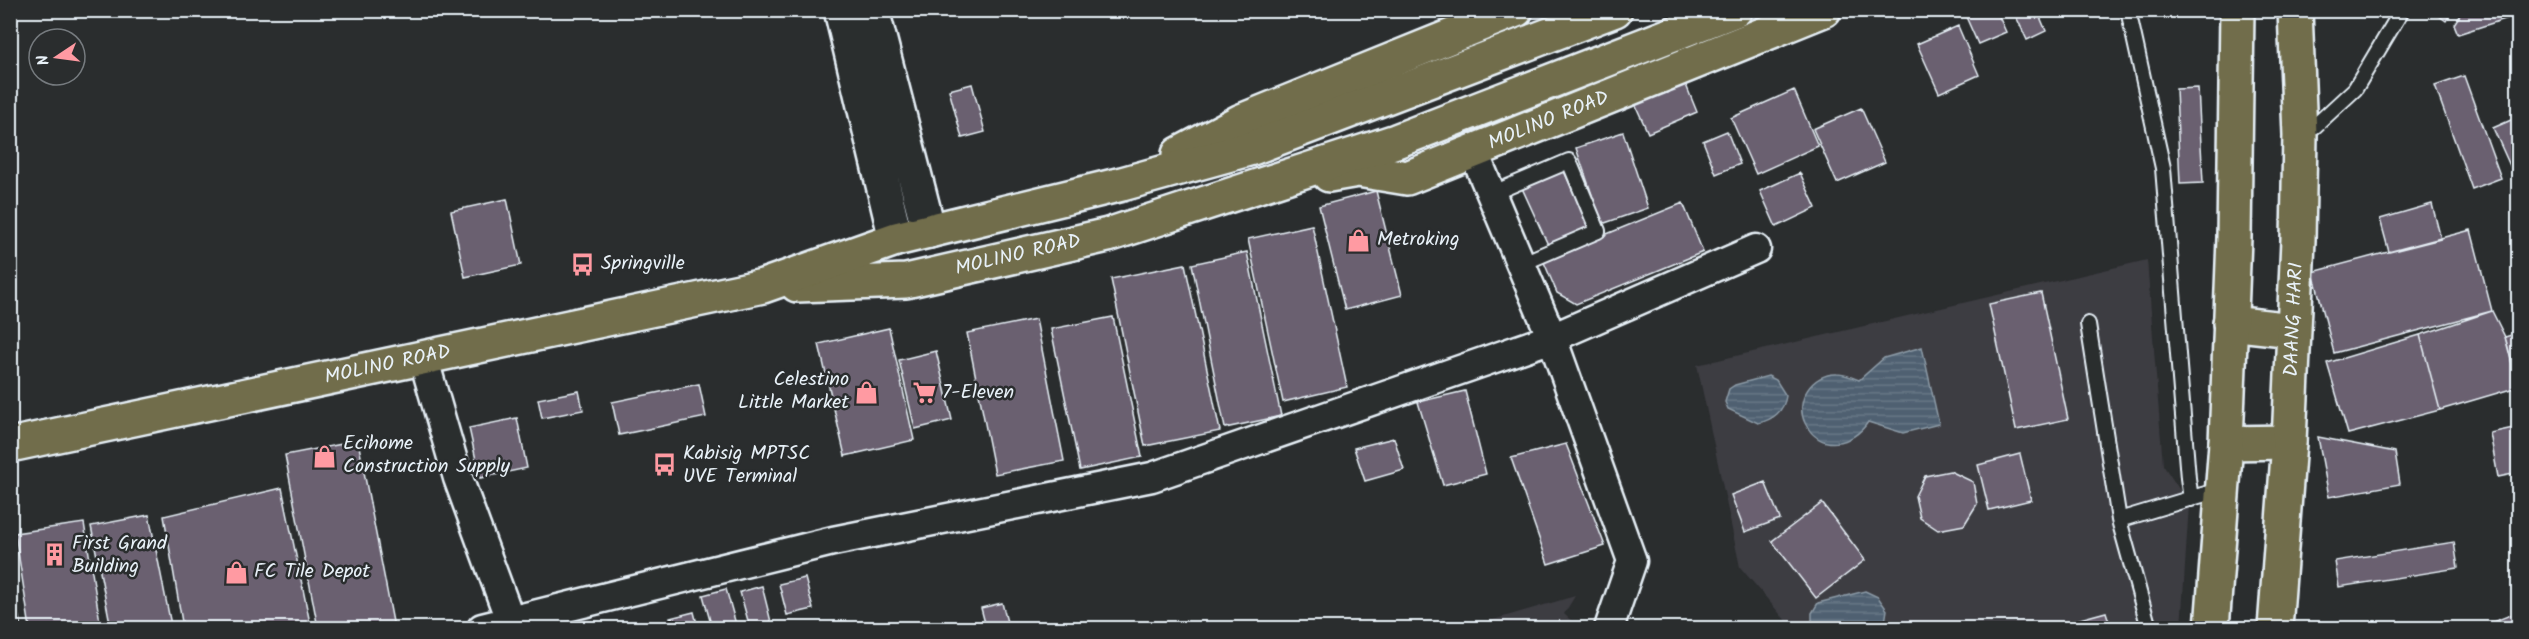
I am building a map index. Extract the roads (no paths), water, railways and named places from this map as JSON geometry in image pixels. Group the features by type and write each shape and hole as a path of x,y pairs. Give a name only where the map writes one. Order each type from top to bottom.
{"main road":[{"name":"MOLINO ROAD","path":"1122,184 1240,121 1516,10"},
{"name":"MOLINO ROAD","path":"10,445 762,286 896,239 1122,184 1252,148 1615,10"},
{"name":"MOLINO ROAD","path":"762,286 906,281 1108,235 1396,141 1735,10"},
{"name":"MOLINO ROAD","path":"1265,184 1358,170 1407,178 1474,153 1824,10"},
{"path":"2212,628 2226,443 2237,112 2237,10"},
{"name":"DAANG HARI","path":"2275,628 2289,442 2300,135 2295,10"},
{"path":"2230,323 2293,330"},
{"path":"2226,443 2289,442"}],"street":[{"path":"841,10 896,239"},
{"path":"872,10 929,231"},
{"path":"1474,153 1552,338 1632,561 1609,628"},
{"path":"482,628 511,626 833,541 1152,477 1552,338 1756,249"},
{"path":"423,357 458,478 511,626"}],"lane":[{"path":"2128,10 2163,168 2191,499"},
{"path":"2300,135 2315,126 2355,89 2402,10"},
{"path":"1491,194 1569,161 1598,231 1521,264"},
{"path":"2088,324 2119,520 2149,628"},
{"path":"2119,520 2222,489"}],"water":[{"path":"1922,347 1939,424 1903,433 1868,422 1854,436 1836,442 1819,439 1811,433 1802,415 1802,406 1807,390 1813,383 1828,375 1837,374 1859,380 1884,358"},
{"path":"1768,376 1776,380 1786,396 1777,414 1758,423 1728,409 1725,402 1729,389 1735,385"},
{"path":"1865,591 1878,597 1887,610 1884,628 1812,628 1812,613 1818,603"}],"place":[{"name":"Metroking","path":"1359,240"},
{"name":"Springville","path":"583,264"},
{"name":"Celestino Little Market","path":"867,392"},
{"name":"7-Eleven","path":"924,393"},
{"name":"Ecihome Construction Supply","path":"325,456"},
{"name":"Kabisig MPTSC UVE Terminal","path":"665,465"},
{"name":"First Grand Building","path":"54,555"},
{"name":"FC Tile Depot","path":"236,572"}]}
